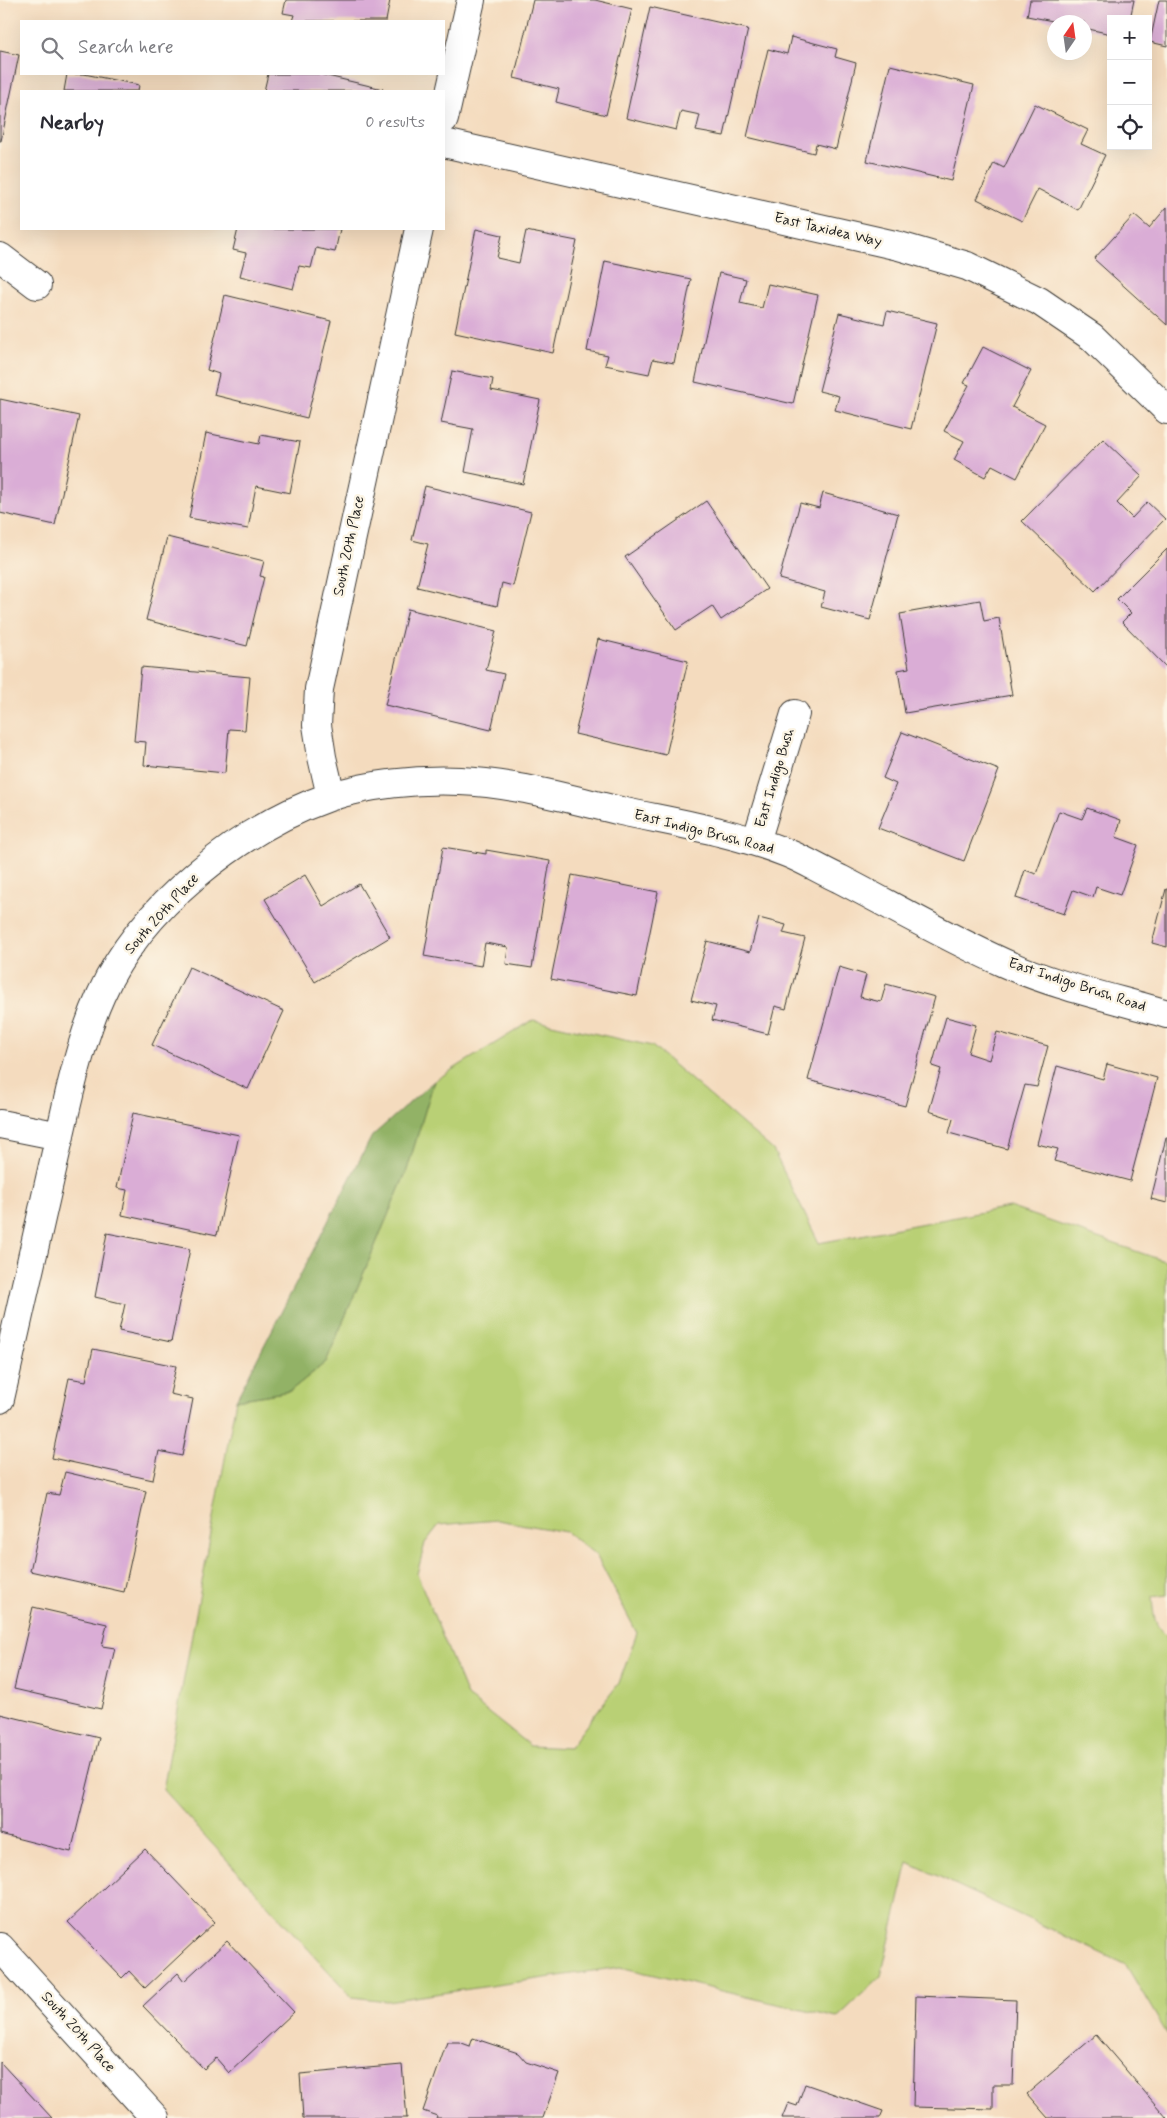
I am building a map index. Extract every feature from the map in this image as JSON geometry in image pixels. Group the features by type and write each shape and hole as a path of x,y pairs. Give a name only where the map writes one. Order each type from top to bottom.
{"street":[{"path":"445,115 471,0"},
{"name":"East Taxidea Way","path":"445,144 899,246 967,266 1039,301 1092,337 1167,410"},
{"name":"South 20th Place","path":"0,1399 77,1062 101,993 122,957 146,925 206,866 284,816 332,796 322,757 317,725 320,682 419,230"},
{"path":"0,257 38,285"},
{"name":"East Indigo Bush","path":"756,842 795,714"},
{"name":"East Indigo Brush Road","path":"332,796 409,782 460,781 500,785 558,796 756,842 788,854 1006,964 1060,983 1167,1014"},
{"path":"0,1124 60,1136"},
{"name":"South 20th Place","path":"0,1947 151,2117"}],"green space":[{"path":"533,1020 652,1046 773,1150 819,1243 1009,1207 1167,1262 1167,1595 1152,1597 1157,1624 1159,1629 1167,1636 1167,2034 1126,1965 908,1862 881,1976 837,2018 620,1967 387,2001 352,1997 163,1790 236,1400 290,1391 326,1362 407,1170 434,1081","holes":["497,1520 566,1532 596,1555 637,1633 619,1683 569,1748 530,1746 467,1696 417,1574 425,1543 439,1525"]},
{"path":"434,1081 407,1170 326,1362 290,1391 236,1400 372,1136"}],"building":[{"path":"286,0 390,0 386,20 292,20 294,15 283,13"},
{"path":"533,0 595,0 632,9 606,115 556,102 559,89 514,78"},
{"path":"1030,0 1134,0 1131,15 1107,15 1107,33 1092,30 1092,15 1047,15 1047,20 1027,16"},
{"path":"1159,0 1167,0 1167,46 1152,42 1152,33"},
{"path":"650,7 748,29 724,136 696,131 700,115 681,111 676,130 626,118"},
{"path":"791,37 837,49 835,57 856,63 836,149 816,144 814,153 747,137 768,49 787,54"},
{"path":"0,51 19,55 1,141 0,141"},
{"path":"890,65 974,85 951,181 867,161"},
{"path":"67,75 89,75 139,85 138,90 64,90"},
{"path":"268,75 323,75 383,89 382,90 264,90"},
{"path":"1035,104 1088,130 1081,144 1105,155 1078,210 1038,189 1022,221 977,199 994,163 1004,168"},
{"path":"1167,207 1167,325 1094,259 1134,215 1149,228"},
{"path":"476,229 502,235 497,258 519,263 526,231 577,241 553,353 455,332"},
{"path":"238,230 340,230 335,252 316,248 311,268 299,266 293,289 240,276 246,253 233,250"},
{"path":"605,261 691,279 674,363 653,359 649,374 605,365 608,355 587,351"},
{"path":"719,273 746,279 740,303 762,308 768,284 818,295 793,404 695,382"},
{"path":"225,295 331,321 307,418 214,395 219,374 207,370"},
{"path":"887,311 937,323 911,429 835,410 839,396 819,391 839,313 884,324"},
{"path":"983,347 1031,371 1012,407 1045,424 1017,478 992,465 985,477 954,460 964,441 944,431 969,385 964,383"},
{"path":"452,371 493,379 491,390 540,400 523,484 465,472 473,429 441,423"},
{"path":"0,399 79,416 55,525 0,513"},
{"path":"206,433 259,444 261,435 300,442 290,493 256,486 248,529 189,518"},
{"path":"1103,439 1142,476 1117,503 1132,518 1147,502 1165,519 1095,591 1022,521"},
{"path":"425,486 531,512 513,586 502,583 497,606 417,587 428,544 412,540"},
{"path":"823,493 898,514 870,620 821,607 825,592 779,579 800,503 819,508"},
{"path":"706,501 767,589 721,620 712,606 676,630 625,557"},
{"path":"167,537 264,561 260,576 264,577 247,646 146,620"},
{"path":"1167,549 1167,668 1122,622 1131,613 1117,599"},
{"path":"980,600 984,621 999,618 1012,695 905,713 898,670 909,668 900,614"},
{"path":"408,609 496,631 486,670 504,674 491,730 385,705"},
{"path":"598,639 688,661 666,755 575,734"},
{"path":"141,667 250,677 245,730 229,729 225,773 144,765 146,742 134,741"},
{"path":"902,732 999,770 964,861 878,828 896,784 883,778"},
{"path":"1087,808 1121,820 1116,837 1138,845 1120,895 1096,887 1093,897 1073,890 1064,914 1016,898 1025,870 1036,874 1059,811 1082,819"},
{"path":"443,847 486,854 486,850 550,861 532,968 506,964 508,947 485,943 481,966 424,956"},
{"path":"305,875 323,906 359,884 390,937 315,982 265,899"},
{"path":"572,875 658,892 637,996 551,979"},
{"path":"1167,889 1167,947 1152,943"},
{"path":"759,918 786,925 783,933 805,938 786,1009 775,1006 768,1034 712,1020 716,1006 691,1000 707,941 750,952"},
{"path":"189,967 284,1011 248,1089 152,1045"},
{"path":"839,967 866,975 860,997 881,1002 886,984 935,997 905,1106 808,1080"},
{"path":"946,1017 976,1025 968,1053 989,1060 997,1032 1048,1046 1037,1087 1025,1085 1007,1149 949,1133 953,1119 929,1111 941,1069 932,1066"},
{"path":"1107,1064 1157,1078 1130,1181 1054,1161 1058,1149 1037,1144 1057,1066 1103,1079"},
{"path":"133,1113 239,1135 217,1235 122,1215 127,1190 117,1188"},
{"path":"1167,1138 1167,1203 1151,1199"},
{"path":"107,1233 190,1249 171,1342 119,1331 125,1304 95,1297"},
{"path":"93,1349 176,1366 170,1394 193,1399 182,1456 159,1451 153,1480 52,1458 69,1378 86,1381"},
{"path":"65,1472 146,1491 124,1592 30,1571 47,1493 59,1495"},
{"path":"33,1607 107,1624 102,1646 115,1648 101,1709 14,1689"},
{"path":"0,1714 99,1738 71,1852 0,1834"},
{"path":"145,1849 215,1922 145,1988 129,1971 122,1978 68,1922"},
{"path":"227,1941 294,2012 229,2073 216,2058 204,2069 143,2006 178,1973 184,1981"},
{"path":"916,1996 1016,2000 1013,2085 993,2085 993,2109 913,2107"},
{"path":"1096,2035 1167,2118 1048,2118 1027,2094"},
{"path":"473,2038 518,2053 526,2062 559,2073 543,2118 436,2118 437,2116 423,2111 447,2042 459,2042 470,2046"},
{"path":"0,2062 52,2118 0,2118"},
{"path":"402,2065 407,2118 303,2118 300,2074"},
{"path":"805,2084 883,2111 880,2118 782,2118 788,2103 797,2106"}]}
